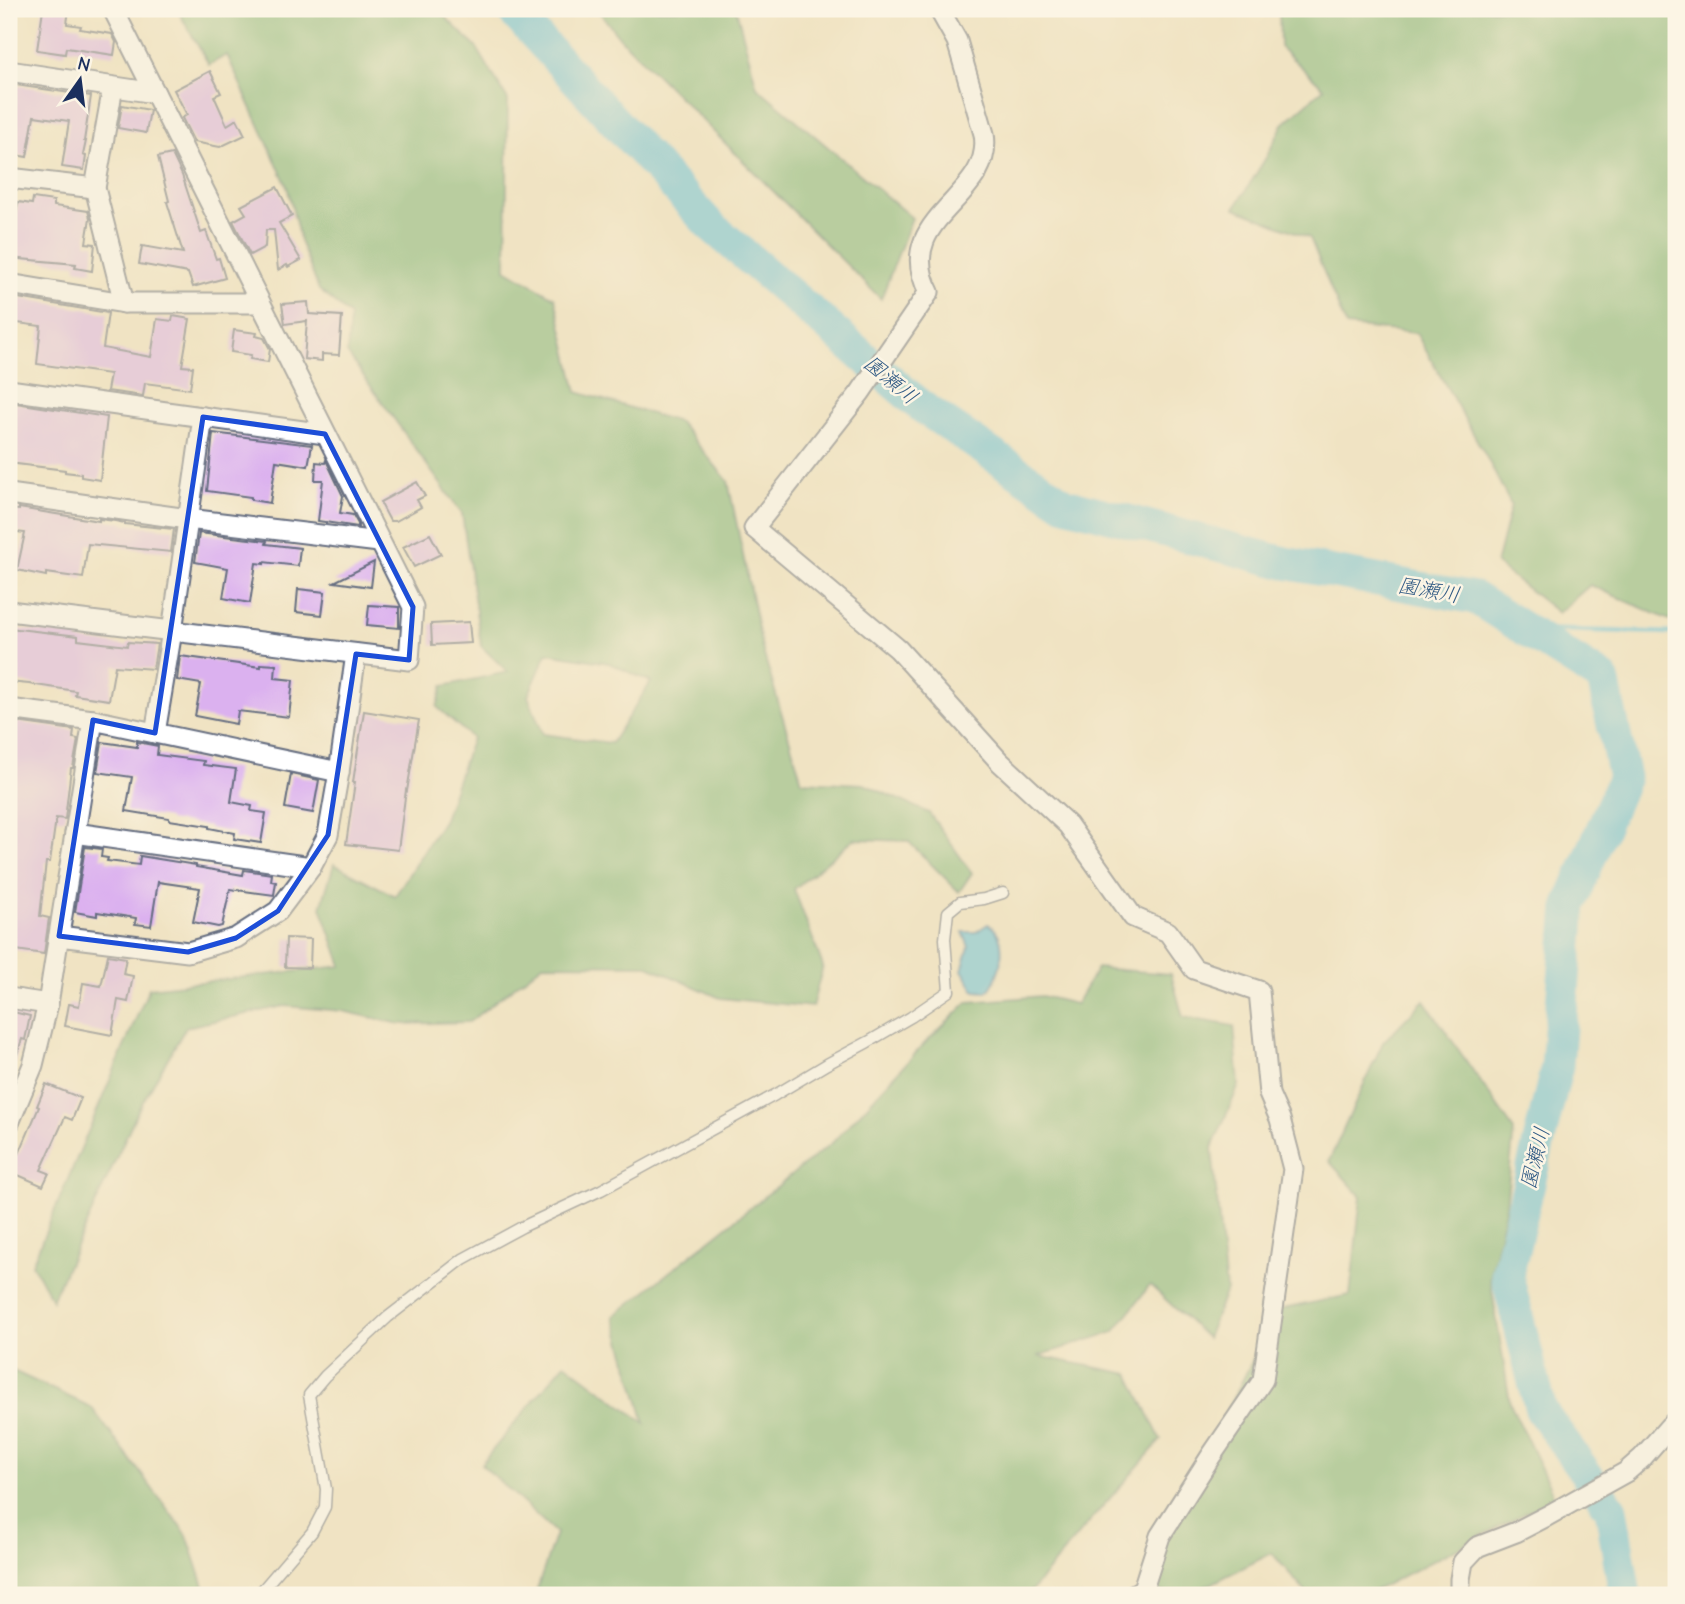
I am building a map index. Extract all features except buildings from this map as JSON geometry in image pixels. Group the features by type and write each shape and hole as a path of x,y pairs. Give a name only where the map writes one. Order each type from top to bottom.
{"street":[{"path":"9,611 409,660 413,607 113,9"},
{"path":"939,9 957,41 984,134 984,156 969,183 934,223 921,247 920,263 924,283 929,292 860,393 754,528 898,649 1000,762 1068,825 1133,917 1168,932 1194,969 1259,992 1269,1094 1280,1119 1293,1169 1263,1380 1160,1536 1143,1589 1133,1595"},
{"path":"9,71 155,93"},
{"path":"113,87 95,188 124,303"},
{"path":"9,178 95,188"},
{"path":"9,284 124,303 260,303"},
{"path":"9,390 325,434"},
{"path":"155,733 203,417"},
{"path":"9,494 379,542"},
{"path":"59,936 188,952 236,938 278,911 311,867 328,835 356,654"},
{"path":"9,709 93,720 339,772"},
{"path":"9,1123 33,1065 48,1004 93,720"},
{"path":"75,833 311,867"},
{"path":"9,998 48,1004"},
{"path":"1460,1595 1464,1562 1477,1547 1516,1532 1626,1472 1676,1421"}],"lane":[{"path":"258,1595 312,1532 326,1507 326,1489 309,1395 325,1376 388,1317 463,1259 522,1227 601,1190 775,1095 911,1017 949,991 945,939 948,912 960,902 1003,893"}],"highlighted area":[{"path":"203,417 325,434 413,607 409,660 356,654 328,835 278,911 236,938 188,952 59,936 93,720 155,733"}],"green space":[{"path":"177,9 437,9 477,48 508,100 506,269 555,298 577,392 679,422 728,481 762,648 802,781 864,784 929,813 972,873 959,892 908,841 854,839 794,889 823,966 812,1007 720,998 646,965 543,964 469,1022 400,1024 342,1011 284,1006 186,1027 138,1110 52,1300 32,1264 149,988 342,966 321,907 334,864 395,896 444,819 472,738 437,707 443,686 508,672 481,646 462,514 347,353 350,316 319,290 300,241 287,186 227,55 209,65","holes":["547,653 609,663 651,682 611,743 543,734 528,696"]},
{"path":"597,9 736,9 757,87 912,218 881,299 620,38"},
{"path":"1279,9 1676,9 1676,623 1590,585 1558,613 1496,564 1511,505 1416,333 1346,326 1310,238 1235,208 1283,124 1324,88 1280,47"},
{"path":"1097,968 1171,974 1183,1017 1234,1026 1239,1085 1212,1148 1226,1290 1207,1338 1150,1285 1114,1332 1038,1356 1129,1374 1161,1440 1028,1595 535,1595 556,1533 481,1464 565,1363 645,1423 614,1316 833,1142 925,1043 968,1002 1042,996 1076,1004"},
{"path":"1424,1000 1514,1130 1506,1206 1490,1278 1510,1403 1555,1498 1366,1595 1308,1595 1272,1553 1189,1595 1168,1595 1141,1581 1278,1310 1350,1295 1361,1196 1329,1161 1383,1042"},
{"path":"9,1369 91,1407 187,1535 207,1595 9,1595"}],"water":[{"path":"988,924 999,937 1000,967 987,992 975,991 962,970 969,947 963,932 976,932"}],"waterway":[{"name":"園瀬川","path":"511,9 710,225 922,407 1065,504 1285,563 1475,598 1603,679 1624,777 1570,905 1557,1066 1507,1276 1541,1410 1611,1509 1625,1595"},
{"path":"1525,629 1676,633"}]}
